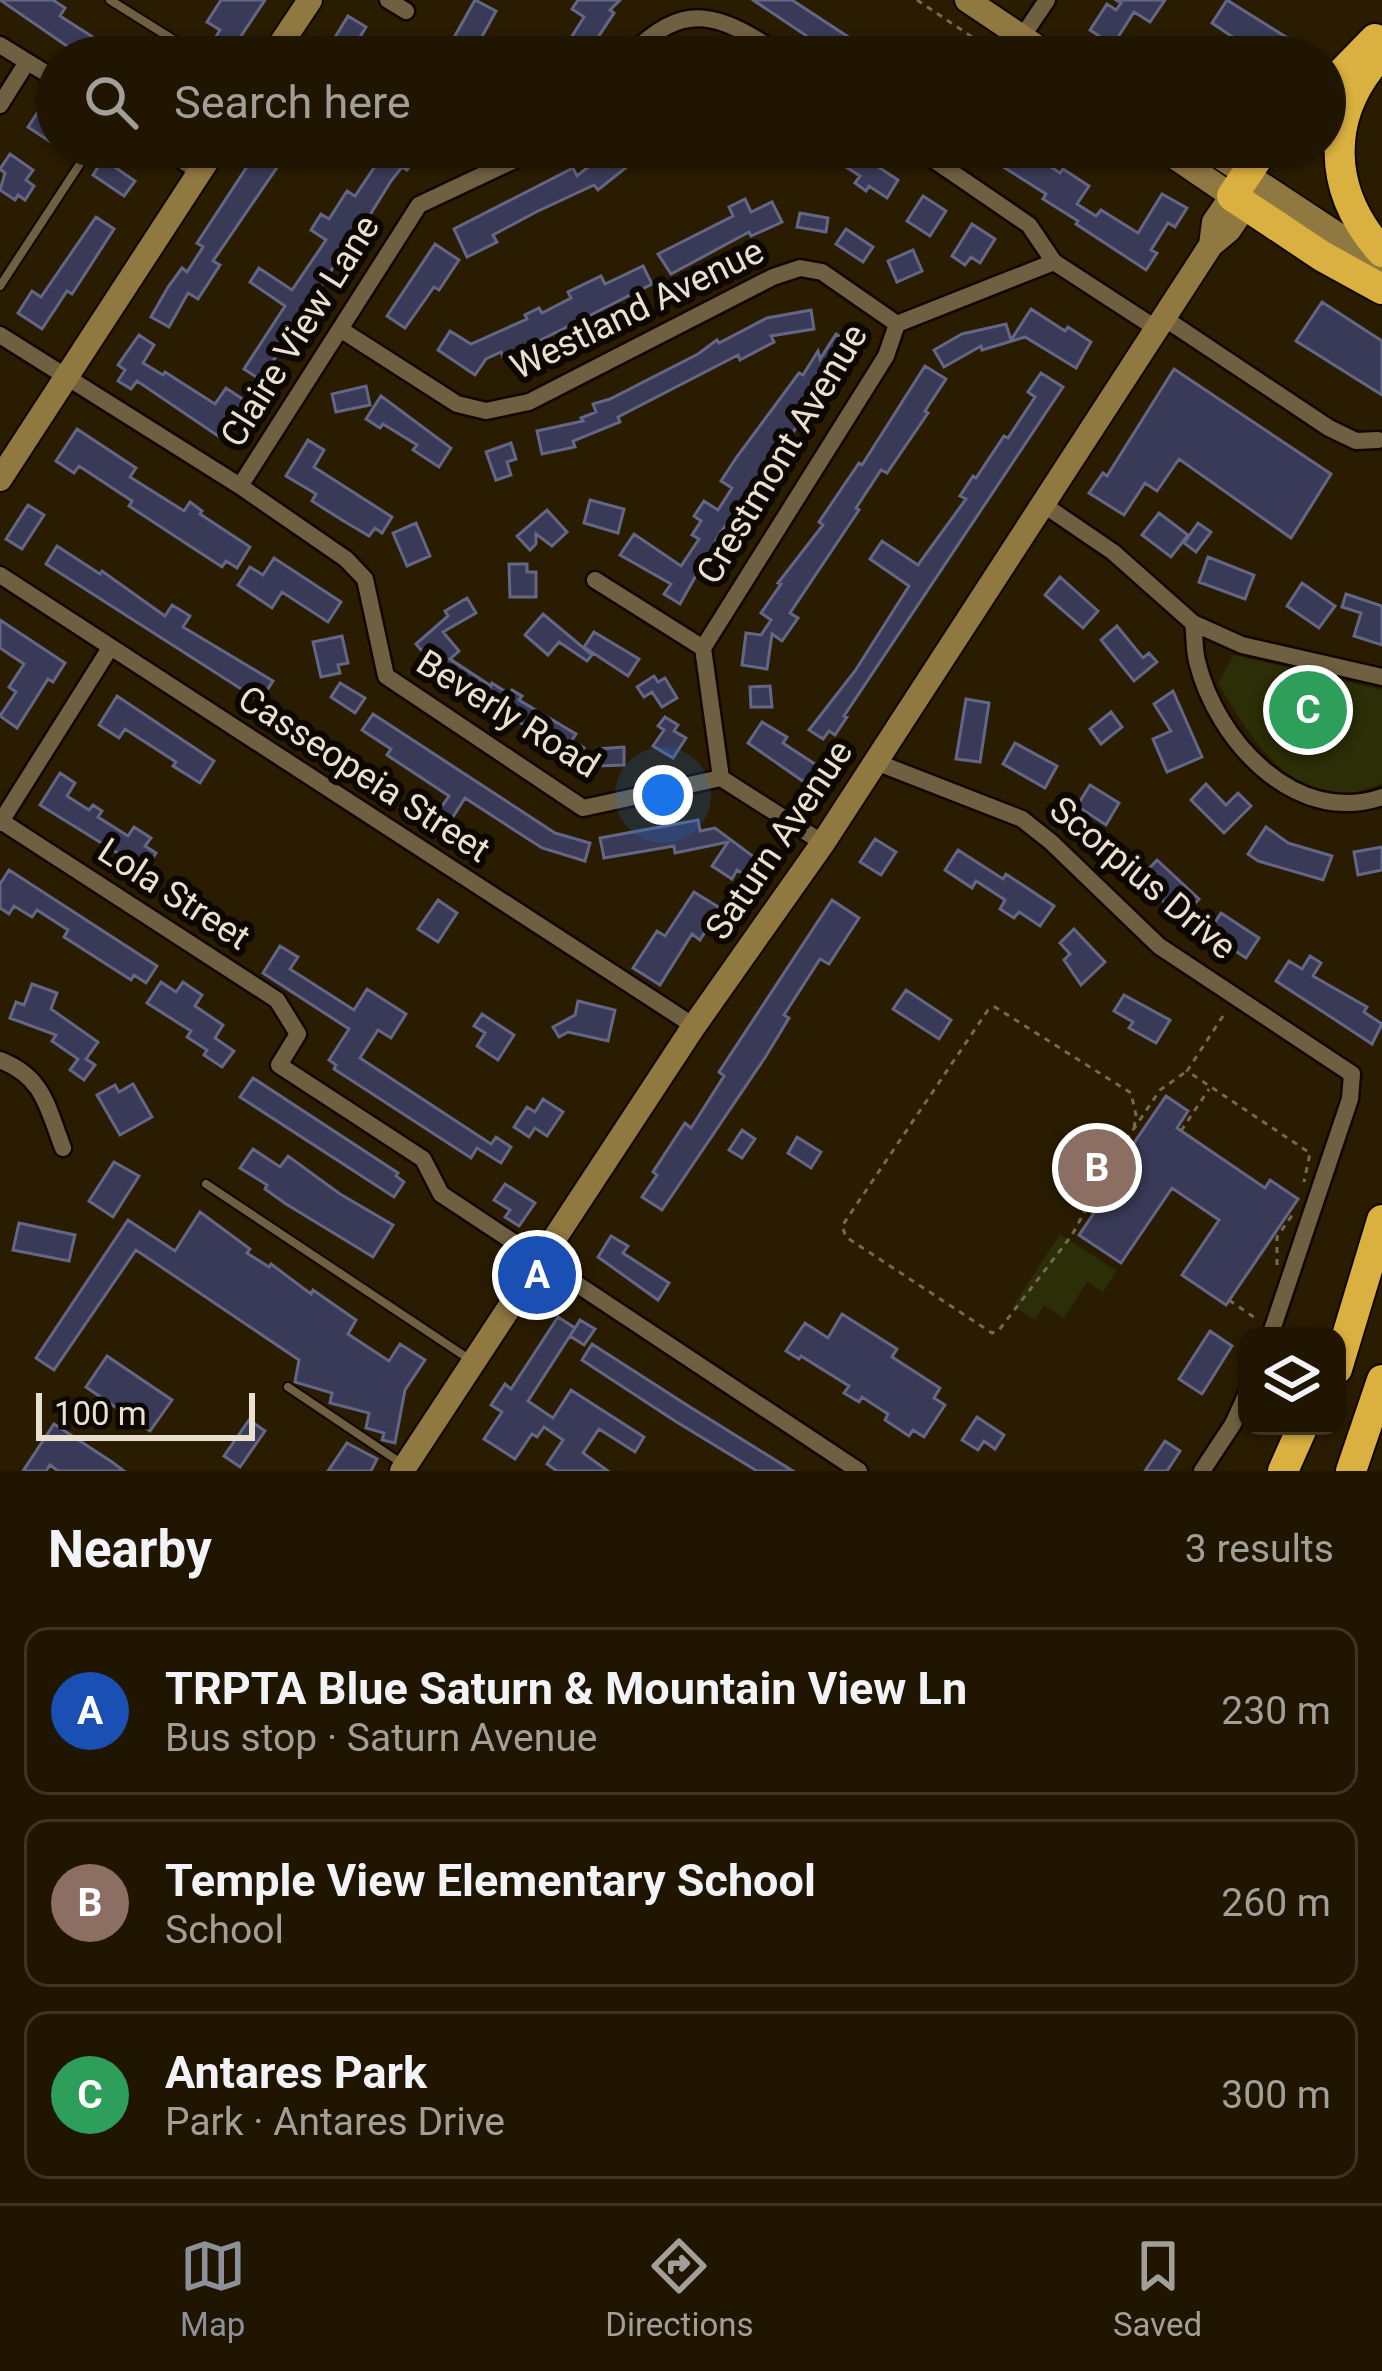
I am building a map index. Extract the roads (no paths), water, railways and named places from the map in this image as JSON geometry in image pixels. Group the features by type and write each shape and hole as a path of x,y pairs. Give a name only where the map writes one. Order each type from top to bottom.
{"highway":[{"path":"1346,45 1382,12"},
{"path":"1346,69 1382,34"},
{"path":"1346,120 1357,86 1382,53"},
{"path":"1246,190 1255,168"},
{"path":"1246,190 1266,168"},
{"path":"1342,168 1346,200 1382,252"},
{"path":"1246,190 1322,256 1382,289"},
{"path":"1339,1327 1382,1217"},
{"path":"1346,1339 1382,1217"},
{"path":"1351,1471 1382,1380"},
{"path":"1283,1471 1299,1435"},
{"path":"1303,1471 1316,1435"}],"street":[{"path":"286,36 310,0"},
{"path":"388,0 406,11"},
{"path":"967,0 1021,36"},
{"path":"1023,36 1047,0"},
{"path":"641,36 669,10 692,2 714,9 753,36"},
{"path":"0,45 36,67"},
{"path":"0,105 27,62"},
{"path":"194,168 201,173"},
{"path":"0,479 204,168"},
{"name":"Claire View Lane","path":"241,486 419,206 498,168"},
{"path":"946,168 1029,225 1054,262 1329,428 1356,441 1378,440"},
{"path":"1202,168 1382,263"},
{"path":"1225,168 1246,190"},
{"name":"Saturn Avenue","path":"403,1468 1045,505 1211,245 1214,222 1246,190"},
{"name":"Crestmont Avenue","path":"703,648 886,356 897,324 1054,262"},
{"name":"Westland Avenue","path":"340,329 457,404 486,411 529,401 773,277 800,268 822,272 897,324"},
{"name":"Beverly Road","path":"0,335 241,486 346,559 364,579 386,676 584,808 721,778"},
{"path":"1045,505 1113,551 1193,623 1242,645 1382,677"},
{"name":"Casseopeia Street","path":"0,575 694,1026"},
{"path":"595,580 703,648 721,778 823,843"},
{"path":"1193,623 1197,662 1220,718 1263,769 1300,796 1334,805 1382,797"},
{"path":"1,822 110,648"},
{"name":"Scorpius Drive","path":"876,762 1022,819 1160,946 1352,1074 1350,1100 1273,1327"},
{"name":"Lola Street","path":"1,822 277,1000 298,1034 279,1064 423,1159 441,1194 539,1261"},
{"path":"0,1060 24,1069 42,1092 62,1148"},
{"path":"539,1261 859,1471"},
{"path":"1202,1471 1238,1413"}],"lane":[{"path":"110,0 167,36"},
{"path":"0,286 77,168"},
{"path":"206,1184 473,1361"},
{"path":"287,1387 403,1468"}],"place":[{"name":"Antares Park","path":"1308,710"},
{"name":"Temple View Elementary School","path":"1097,1168"},
{"name":"TRPTA Blue Saturn & Mountain View Ln","path":"537,1275"}]}
